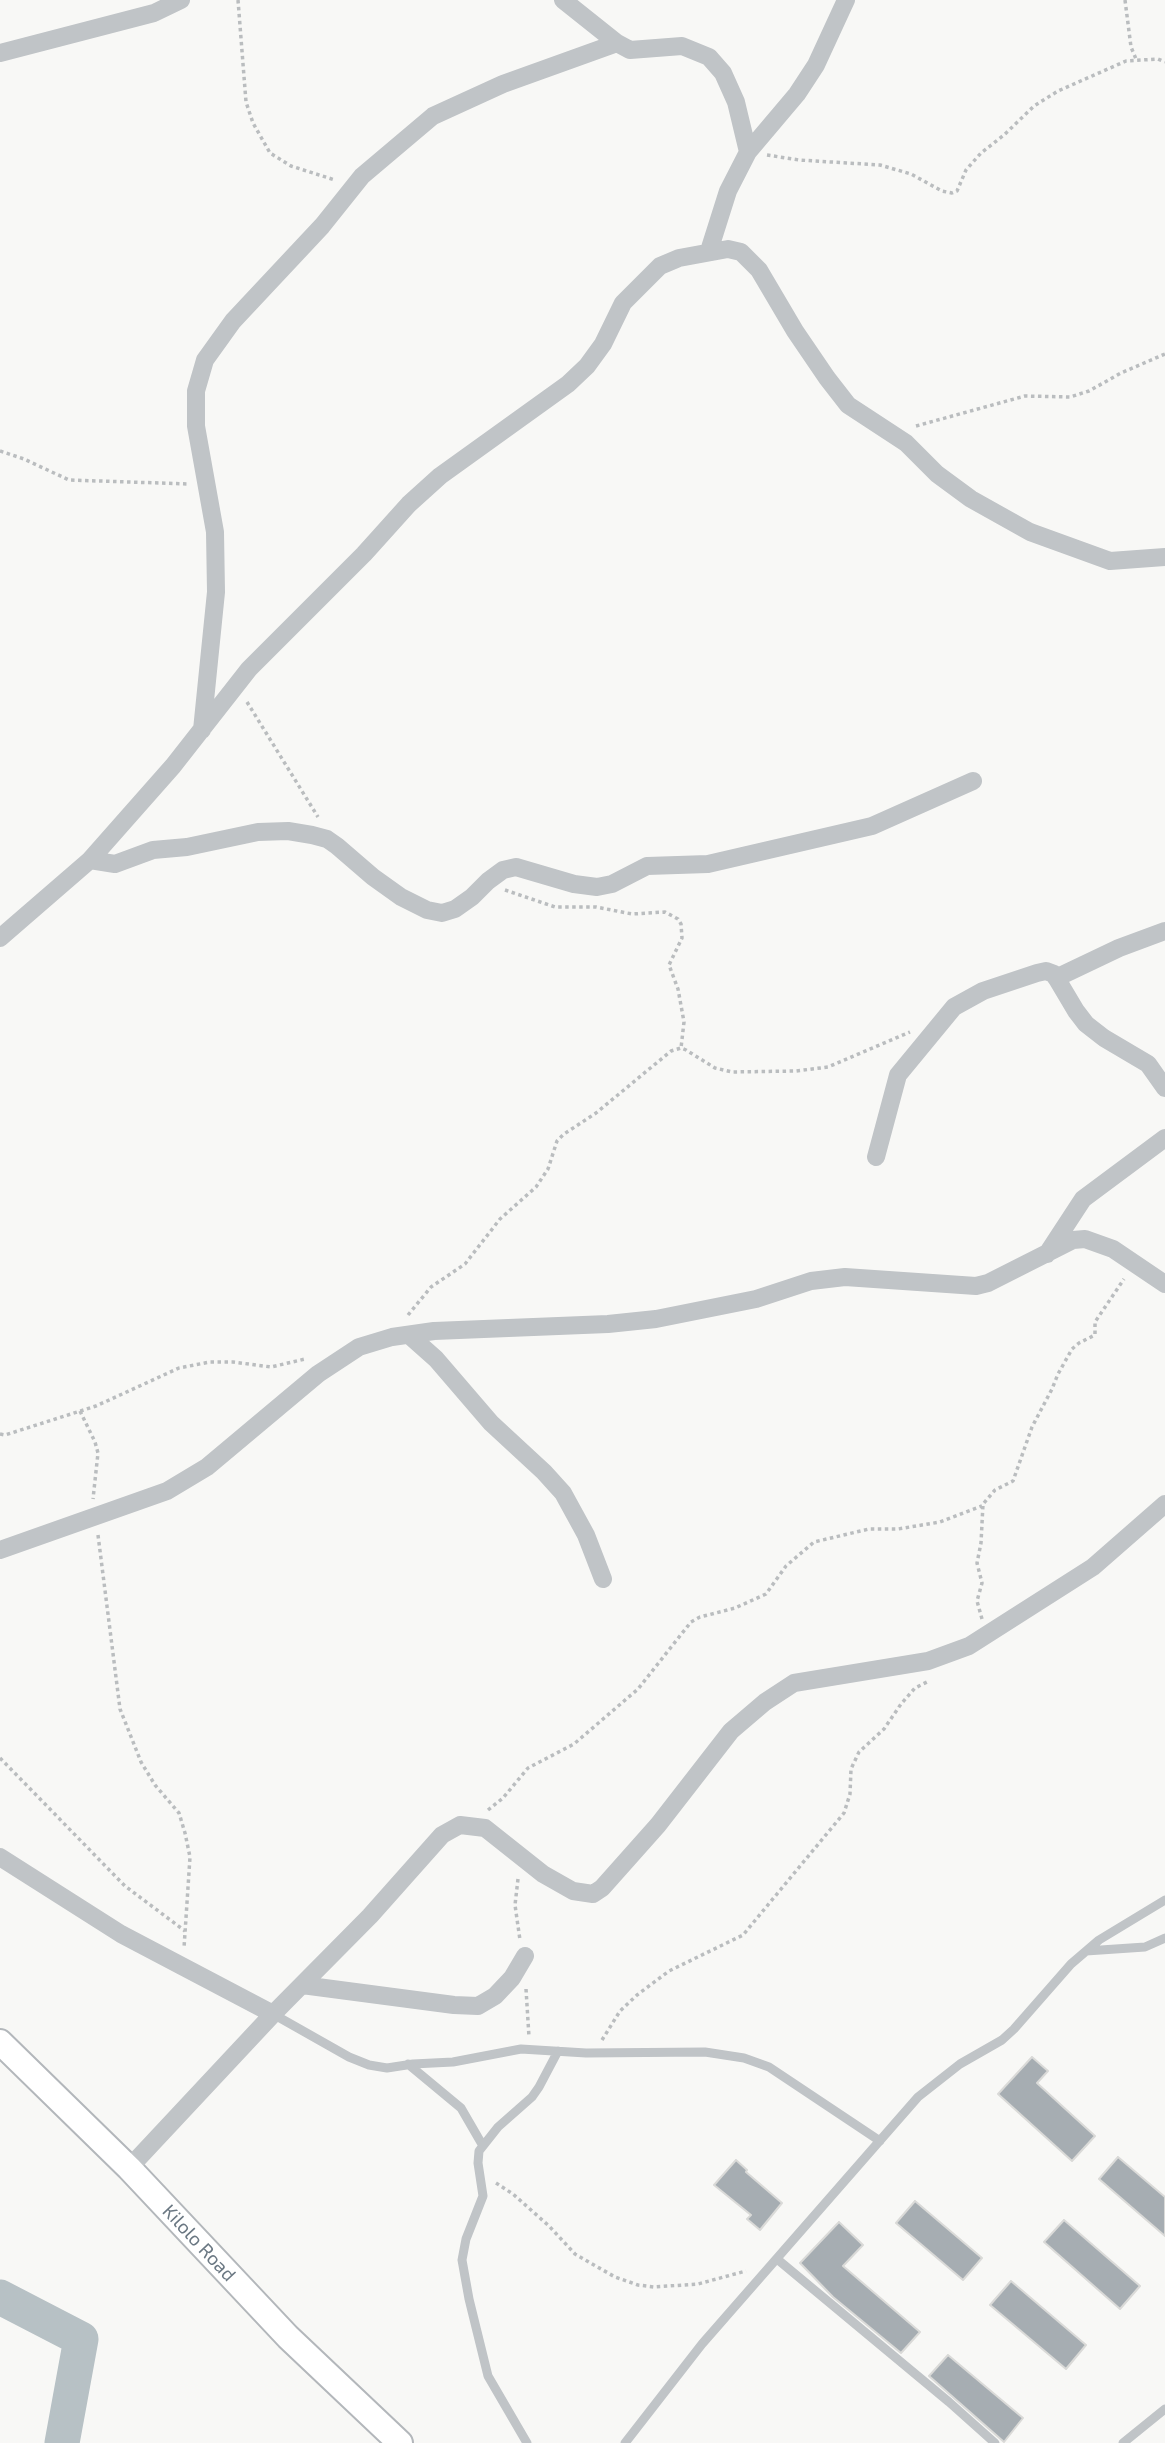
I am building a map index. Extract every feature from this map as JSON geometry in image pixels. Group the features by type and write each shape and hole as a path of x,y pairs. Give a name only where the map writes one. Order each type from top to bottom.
{"main road":[{"name":"Kilolo Road","path":"0,2042 129,2168 288,2337 400,2443"}],"street":[{"path":"0,52 154,13 181,0"},
{"path":"563,0 617,43 630,50 682,46 709,57 723,73 736,102 748,152"},
{"path":"709,251 728,191 748,152 804,84 816,65 846,0"},
{"path":"202,730 216,592 215,532 196,426 196,391 205,360 233,321 284,269 362,176 433,116 503,83 617,43"},
{"path":"0,938 90,860 173,766 249,669 363,554 408,504 432,483 568,384 587,366 603,344 624,303 660,266 679,258 728,249 741,252 759,270 795,331 848,405 906,443 937,474 971,499 1030,533 1110,561 1165,558"},
{"path":"90,860 115,864 153,850 187,847 258,832 288,831 327,839 401,897 427,910 443,913 455,909 472,897 503,870 516,867 574,884 597,887 612,884 647,866 708,864 872,826 973,781"},
{"path":"1056,978 1109,952 1165,931"},
{"path":"876,1157 898,1075 954,1007 998,985 1046,971 1051,971 1086,1024 1148,1064 1165,1088"},
{"path":"1046,1255 1083,1199 1165,1138"},
{"path":"0,1550 167,1491 207,1467 318,1374 359,1347 401,1336 474,1329 608,1324 656,1319 756,1299 811,1281 845,1277 975,1286 988,1283 1073,1240 1085,1239 1113,1249 1165,1284"},
{"path":"401,1336 436,1359 491,1423 544,1472 562,1493 580,1523 603,1579"},
{"path":"129,2168 370,1916 442,1835 460,1825 485,1828 543,1874 573,1891 593,1894 603,1888 658,1825 731,1731 765,1702 794,1683 928,1661 969,1646 1093,1567 1165,1504"},
{"path":"0,1857 121,1934 274,2014"},
{"path":"302,1985 478,2006 495,1996 512,1979 524,1956"}],"lane":[{"path":"625,2443 702,2344 906,2110 960,2064 1002,2040 1086,1951 1116,1928 1165,1900"},
{"path":"1086,1951 1145,1947 1165,1938"},
{"path":"274,2014 310,2036 369,2065 387,2068 453,2062 521,2049 593,2053 705,2052 744,2058 769,2067 880,2141"},
{"path":"527,2443 488,2376 462,2260 466,2239 482,2204 477,2156 498,2127 532,2097 558,2051"},
{"path":"408,2064 461,2108 483,2147"},
{"path":"775,2261 992,2442"},
{"path":"1123,2443 1165,2409"},
{"path":"981,2443 992,2442"}],"path":[{"path":"238,0 246,102 253,123 270,153 291,166 354,186"},
{"path":"1125,0 1131,47 1136,60"},
{"path":"748,152 799,160 880,165 911,174 942,191 952,193 957,191 966,170 976,158 1034,106 1058,90 1126,61 1158,59 1165,62"},
{"path":"890,431 929,424 1025,396 1070,397 1089,391 1121,373 1165,354"},
{"path":"0,451 15,455 69,480 206,485"},
{"path":"236,685 302,789 327,839"},
{"path":"472,897 506,890 555,907 596,906 632,914 665,912 678,919 682,939 669,965 678,989 682,1013 681,1048"},
{"path":"681,1048 723,1070 796,1071 828,1067 944,1019"},
{"path":"401,1336 420,1298 439,1281 465,1264 499,1219 536,1186 548,1168 557,1141 633,1084 663,1056 681,1048"},
{"path":"471,1825 503,1798 528,1768 574,1744 638,1689 691,1622 735,1608 766,1594 786,1566 814,1542 869,1529 898,1529 940,1522 982,1506 995,1490 1013,1481 1032,1427 1058,1374 1072,1349 1095,1335 1096,1322 1134,1264"},
{"path":"0,1434 119,1397 179,1368 210,1362 271,1367 311,1358"},
{"path":"79,1411 98,1452 93,1498 120,1709 141,1762 155,1785 180,1813 190,1857 183,1967"},
{"path":"982,1506 981,1543 976,1563 982,1589 977,1601 987,1634"},
{"path":"593,2053 620,2011 637,1995 669,1971 743,1935 844,1812 851,1769 859,1752 884,1728 915,1688 934,1679"},
{"path":"0,1758 125,1886 185,1931"},
{"path":"480,2173 513,2194 575,2254 615,2277 638,2285 653,2287 698,2284 775,2261"}],"building":[{"path":"1032,2057 1048,2071 1037,2083 1095,2136 1072,2161 998,2094"},
{"path":"1118,2157 1165,2197 1165,2236 1099,2179"},
{"path":"736,2160 782,2203 760,2230 747,2219 751,2215 714,2185"},
{"path":"915,2201 982,2258 963,2280 896,2223"},
{"path":"1064,2220 1140,2286 1120,2309 1044,2242"},
{"path":"839,2222 863,2245 843,2266 920,2332 901,2353 833,2297 800,2263"},
{"path":"1011,2281 1086,2345 1066,2369 990,2305"},
{"path":"948,2355 1023,2418 1004,2442 929,2376"}],"waterway":[{"path":"0,2297 81,2339 62,2443"}]}
